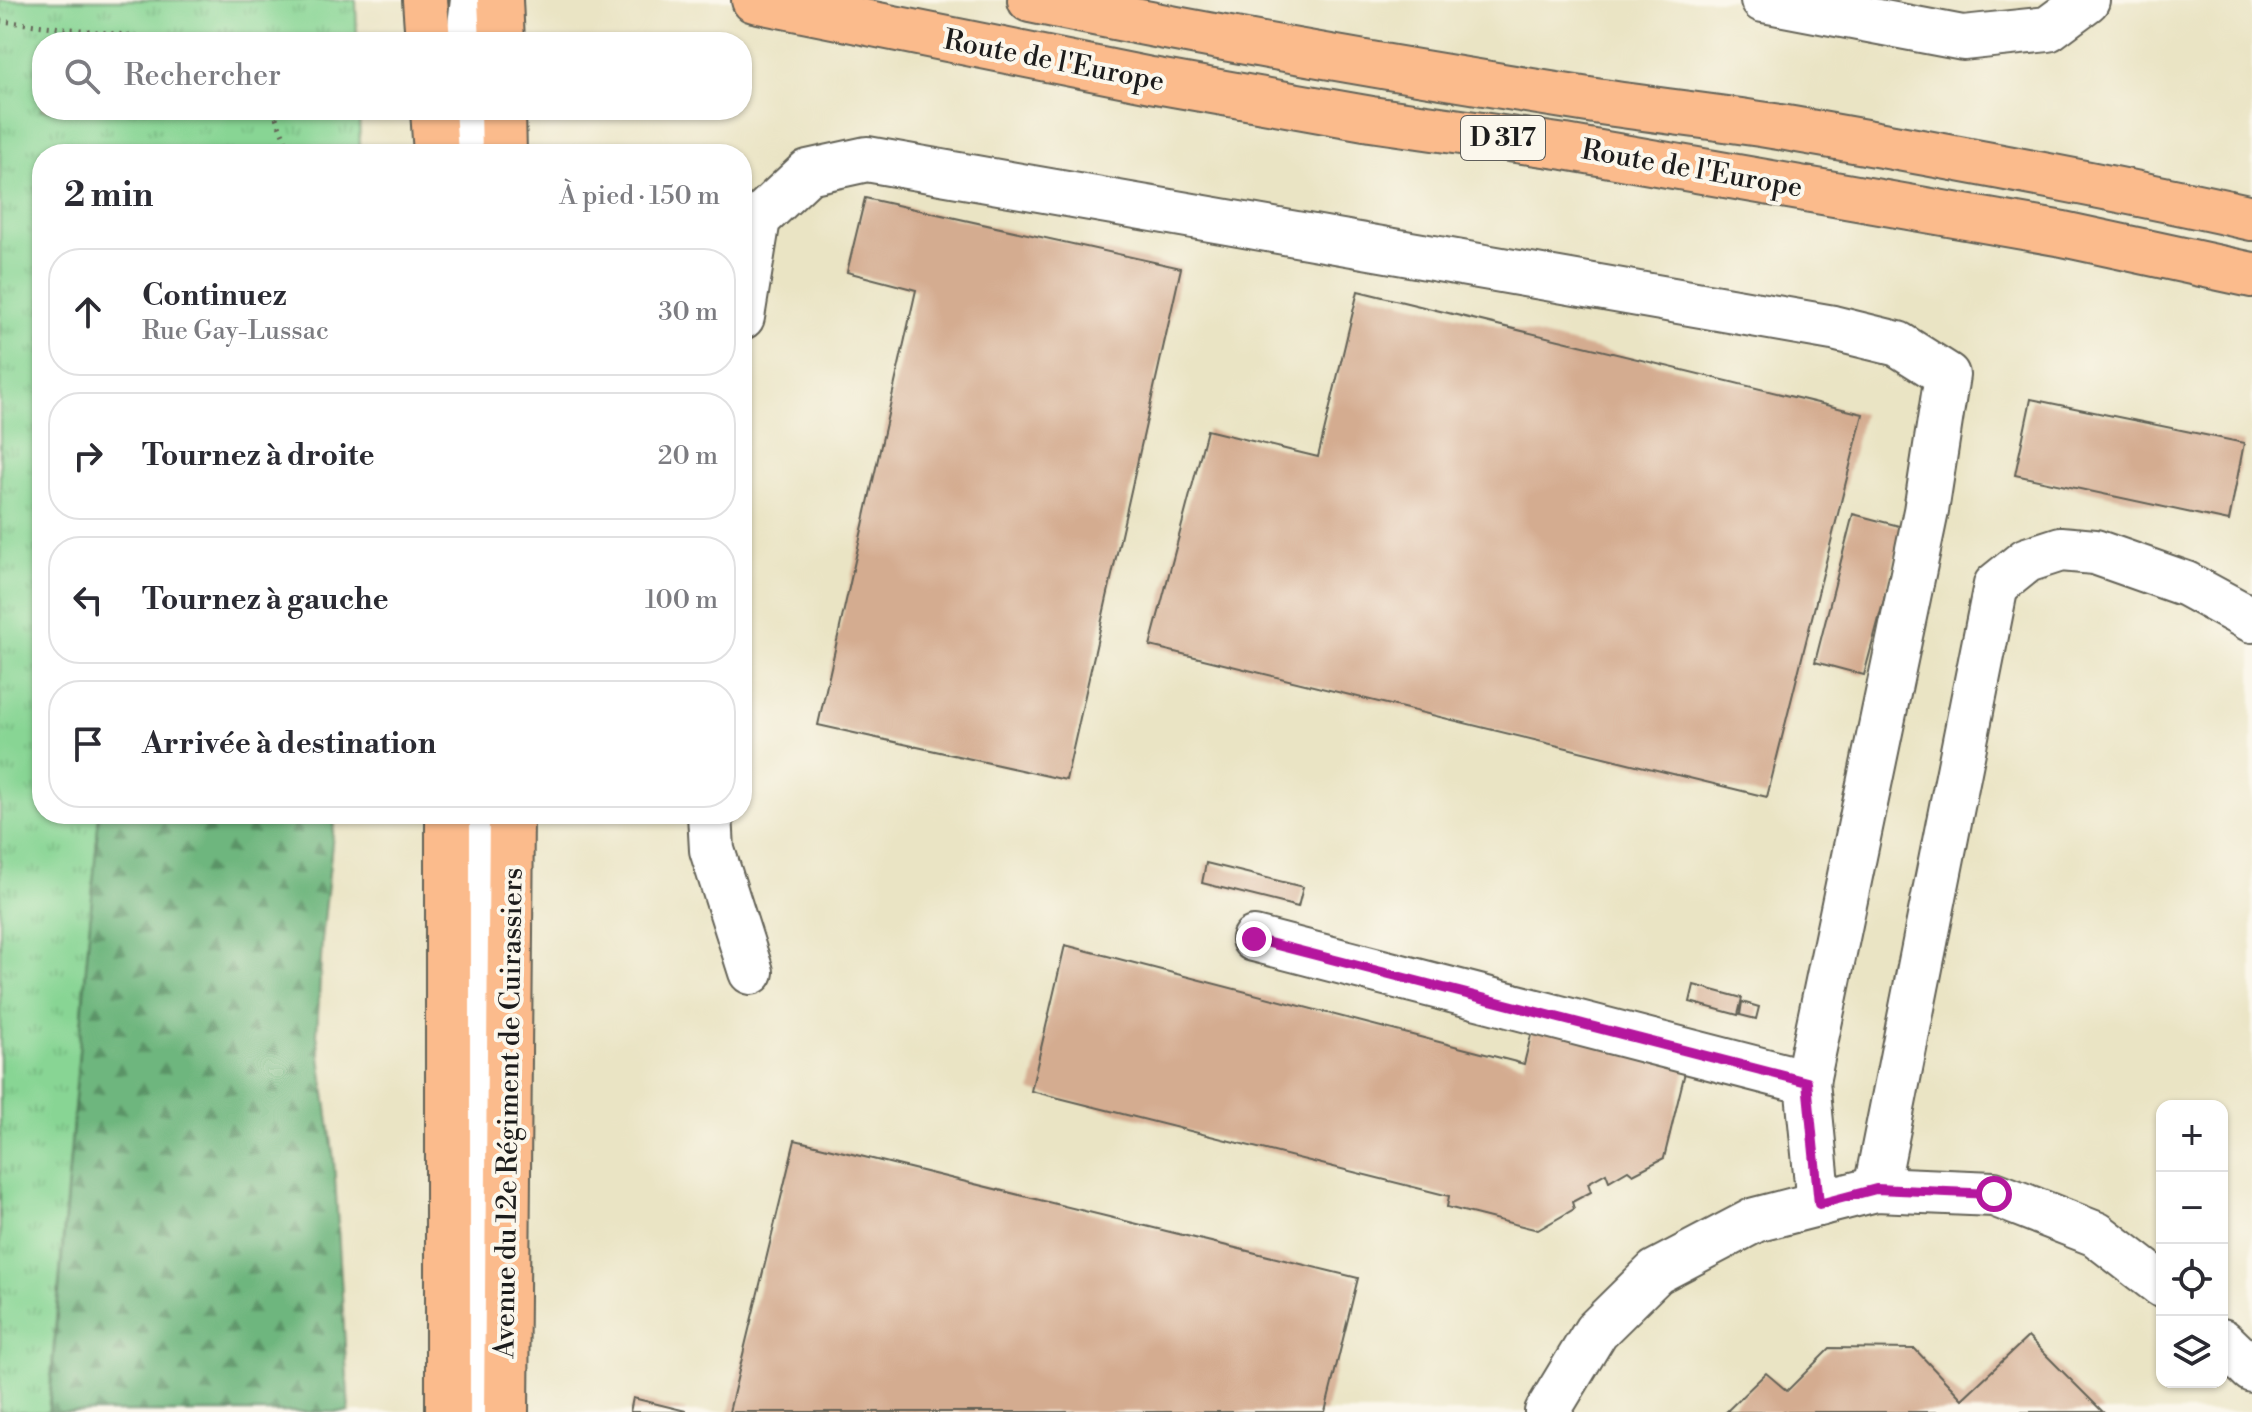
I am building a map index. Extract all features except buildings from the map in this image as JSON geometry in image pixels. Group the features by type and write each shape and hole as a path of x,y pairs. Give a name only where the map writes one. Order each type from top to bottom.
{"main road":[{"path":"425,0 472,22"},
{"name":"Route de l'Europe","path":"754,0 1151,80 1371,119 1581,150 2063,234 2252,275"},
{"name":"Route de l'Europe","path":"1030,0 1192,34 1344,61 1674,114 1789,129 2252,218"},
{"path":"434,120 435,144"},
{"path":"503,120 504,144"},
{"name":"Avenue du 12e Régiment de Cuirassiers","path":"448,824 448,1412"},
{"name":"Avenue du 12e Régiment de Cuirassiers","path":"506,1412 511,824"}],"street":[{"path":"1763,0 1963,38 2048,29 2087,0"},
{"path":"468,120 470,144"},
{"path":"752,256 758,219 808,172 867,159 1833,328 1898,344 1947,375 1926,511 1807,1082 1819,1204"},
{"path":"1876,1189 1996,585 2027,560 2061,549 2095,552 2186,584 2252,620"},
{"path":"474,1412 477,824"},
{"path":"711,824 712,850 751,972"},
{"path":"1254,939 1807,1082"},
{"path":"1547,1412 1596,1331 1656,1272 1755,1220 1876,1189 1994,1194 2096,1234 2156,1280"},
{"path":"2228,1347 2252,1370"}],"path":[{"path":"0,21 98,32"},
{"path":"277,120 287,144"}],"green space":[{"path":"0,0 356,0 357,32 32,32 32,120 359,120 360,144 32,144 32,824 98,824 48,1412 0,1412"},
{"path":"98,824 334,824 322,941 317,1034 334,1160 349,1412 49,1412"}],"route":[{"path":"1254,939 1807,1082 1819,1204 1876,1189 1994,1194"}]}
